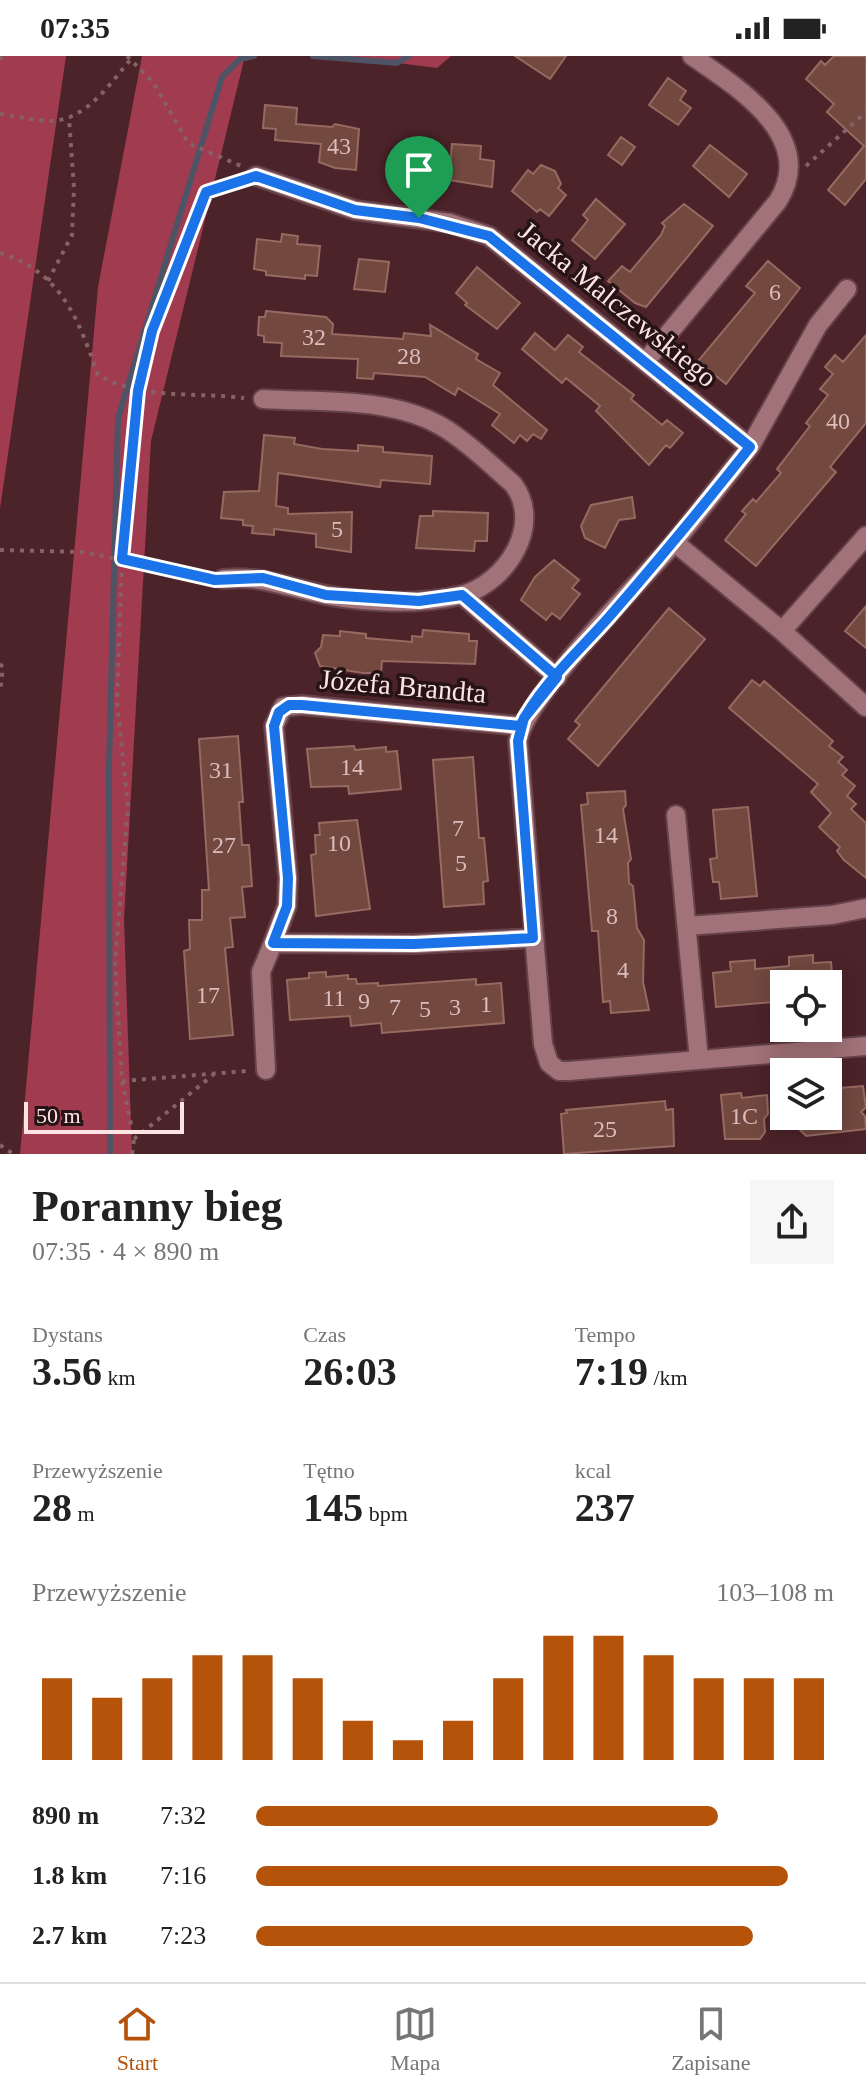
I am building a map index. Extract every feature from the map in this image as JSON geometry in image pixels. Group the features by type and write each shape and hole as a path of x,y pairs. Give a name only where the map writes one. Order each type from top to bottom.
{"street":[{"path":"645,362 778,201 789,170 781,138 766,114 692,56"},
{"name":"Jacka Malczewskiego","path":"256,176 355,210 450,223 489,236 750,447"},
{"path":"847,289 818,325 750,447 674,542 557,677 520,726 518,741 543,1044 549,1063 559,1071 569,1071 866,1046"},
{"path":"223,579 263,578 307,591 350,597 431,601 462,595 488,583 517,550 526,515 520,493 513,484 445,428 413,415 371,406 263,399"},
{"path":"782,631 866,536"},
{"path":"674,542 782,631 866,707"},
{"path":"462,595 557,677"},
{"name":"Józefa Brandta","path":"266,1070 261,972 287,906 288,878 274,726 283,707 302,705 520,726"},
{"path":"676,815 699,1060"},
{"path":"687,926 832,915 866,908"},
{"path":"273,943 414,944 533,938"}],"path":[{"path":"0,114 50,121 69,118 95,100 129,58 153,82 192,147 207,151 256,176"},
{"path":"789,170 813,164 866,112"},
{"path":"48,281 72,235 74,188 69,118"},
{"path":"132,1154 134,1139 122,1081 115,963 128,807 117,701 120,559 135,390 152,331 206,192 256,176"},
{"path":"0,253 16,258 48,281 76,313 98,375 118,386 135,390 263,399"},
{"path":"0,550 103,555 223,579"},
{"path":"0,664 0,692"},
{"path":"122,1081 266,1070"},
{"path":"134,1139 214,1074"},
{"path":"0,1145 13,1154"}],"shaded area":[{"path":"0,56 66,56 0,509"},
{"path":"142,56 245,56 151,441 124,919 132,1154 20,1154 98,287"},
{"path":"343,56 451,56 437,68"}],"building":[{"path":"515,56 566,56 550,79"},
{"path":"834,56 866,56 866,179 845,205 828,190 864,146 827,112 834,104 806,79 821,61 825,65"},
{"path":"668,78 686,91 680,100 691,108 678,125 649,105"},
{"path":"265,105 297,108 296,124 332,127 335,124 359,129 356,170 335,168 319,162 321,144 275,140 276,129 263,128"},
{"path":"621,137 635,147 622,165 608,155"},
{"path":"452,144 481,146 480,159 494,161 492,187 449,180"},
{"path":"710,145 747,174 729,197 693,166"},
{"path":"541,165 555,171 561,184 558,188 566,195 549,216 540,209 537,212 512,191 528,170 533,174"},
{"path":"596,199 625,224 595,259 572,240 588,220 583,215"},
{"path":"684,204 713,226 646,307 635,303 608,281 622,266 630,272 661,235 665,226 662,223"},
{"path":"282,234 298,236 297,244 320,246 317,276 305,275 305,279 266,275 266,271 254,269 257,239 281,242"},
{"path":"359,259 389,262 385,292 354,289"},
{"path":"768,261 800,288 726,384 698,361 755,293 746,286"},
{"path":"477,267 520,303 497,329 465,305 467,303 456,293"},
{"path":"266,311 326,317 333,324 332,334 403,339 404,333 431,336 430,325 478,354 476,359 500,373 493,385 547,430 541,439 533,434 527,441 520,435 514,443 492,425 500,414 458,388 455,395 425,377 374,373 373,379 357,378 358,359 281,356 282,343 264,342 264,336 258,335 259,317 265,317"},
{"path":"535,333 555,350 568,335 583,347 579,352 634,395 631,399 662,425 667,420 683,433 670,448 666,445 649,465 596,411 600,406 566,378 562,383 522,349"},
{"path":"866,335 866,423 830,467 836,472 756,566 725,540 746,514 742,511 753,499 756,502 781,473 777,469 810,426 806,423 828,395 820,389 833,374 825,367 835,355 843,362"},
{"path":"264,435 295,438 294,444 322,449 358,451 358,445 383,447 383,452 432,456 430,484 381,480 380,487 278,473 276,506 288,508 288,514 352,512 351,552 316,547 316,534 274,529 274,535 252,533 253,526 243,525 243,520 221,518 224,492 259,491"},
{"path":"632,497 635,518 619,520 605,548 585,538 581,526 591,505"},
{"path":"433,511 488,513 487,541 475,541 474,551 416,548 420,516 433,516"},
{"path":"554,560 579,580 572,588 580,594 560,619 552,613 546,620 521,600 535,577"},
{"path":"866,606 866,648 845,631"},
{"path":"669,608 705,639 598,766 568,739 580,725 575,721"},
{"path":"423,630 469,634 469,641 477,641 475,664 382,661 381,673 363,673 320,666 315,653 321,647 323,635 340,636 340,631 366,634 366,638 412,642 412,636 422,637"},
{"path":"752,680 760,686 764,681 833,741 829,746 843,757 838,762 847,770 842,775 855,786 847,796 856,804 851,809 866,823 866,878 844,860 837,851 840,847 819,827 831,813 811,792 818,784 729,708"},
{"path":"238,736 243,802 239,802 242,845 249,845 252,886 242,887 245,917 230,918 233,947 225,948 233,1035 190,1039 184,951 190,949 189,920 202,920 202,890 209,890 199,739"},
{"path":"354,746 355,750 386,747 386,752 397,751 401,789 349,794 348,786 311,787 307,749"},
{"path":"473,757 479,838 484,838 488,881 483,882 484,904 444,907 433,760"},
{"path":"625,791 626,805 623,809 631,859 628,863 629,883 633,886 637,928 644,940 643,982 649,1010 611,1013 610,1001 603,1002 598,931 592,931 581,805 588,804 587,793"},
{"path":"748,807 757,896 721,899 719,882 713,882 710,859 717,858 713,810"},
{"path":"357,820 370,909 316,916 311,855 316,854 315,835 320,835 319,823"},
{"path":"813,955 813,963 831,962 832,970 770,970 770,1002 716,1007 713,973 731,971 730,962 755,960 755,969 789,966 789,957"},
{"path":"326,972 326,977 348,975 348,979 356,979 357,984 378,983 378,986 476,979 476,985 501,983 504,1023 382,1033 381,1023 351,1026 350,1016 290,1020 287,980 309,978 309,973"},
{"path":"863,1086 866,1107 861,1112 865,1116 866,1129 806,1136 800,1130 842,1130 842,1088"},
{"path":"741,1093 742,1098 767,1095 768,1114 764,1119 765,1132 760,1139 725,1139 721,1095"},
{"path":"665,1101 666,1110 673,1109 674,1146 564,1154 561,1114 567,1113 566,1110"}],"waterway":[{"path":"110,1154 109,768 118,418 222,77 240,59 254,56"},
{"path":"313,56 397,63 409,56"}],"route":[{"path":"419,218 355,210 256,176 206,192 152,331 138,391 122,559 215,580 263,578 326,595 419,601 462,595 557,677 524,718 518,741 533,938 414,944 332,941 273,943 287,906 288,857 274,726 283,707 302,705 520,726 524,718 530,710 557,677 674,542 750,447 529,265 489,236 470,228 419,218"}]}
